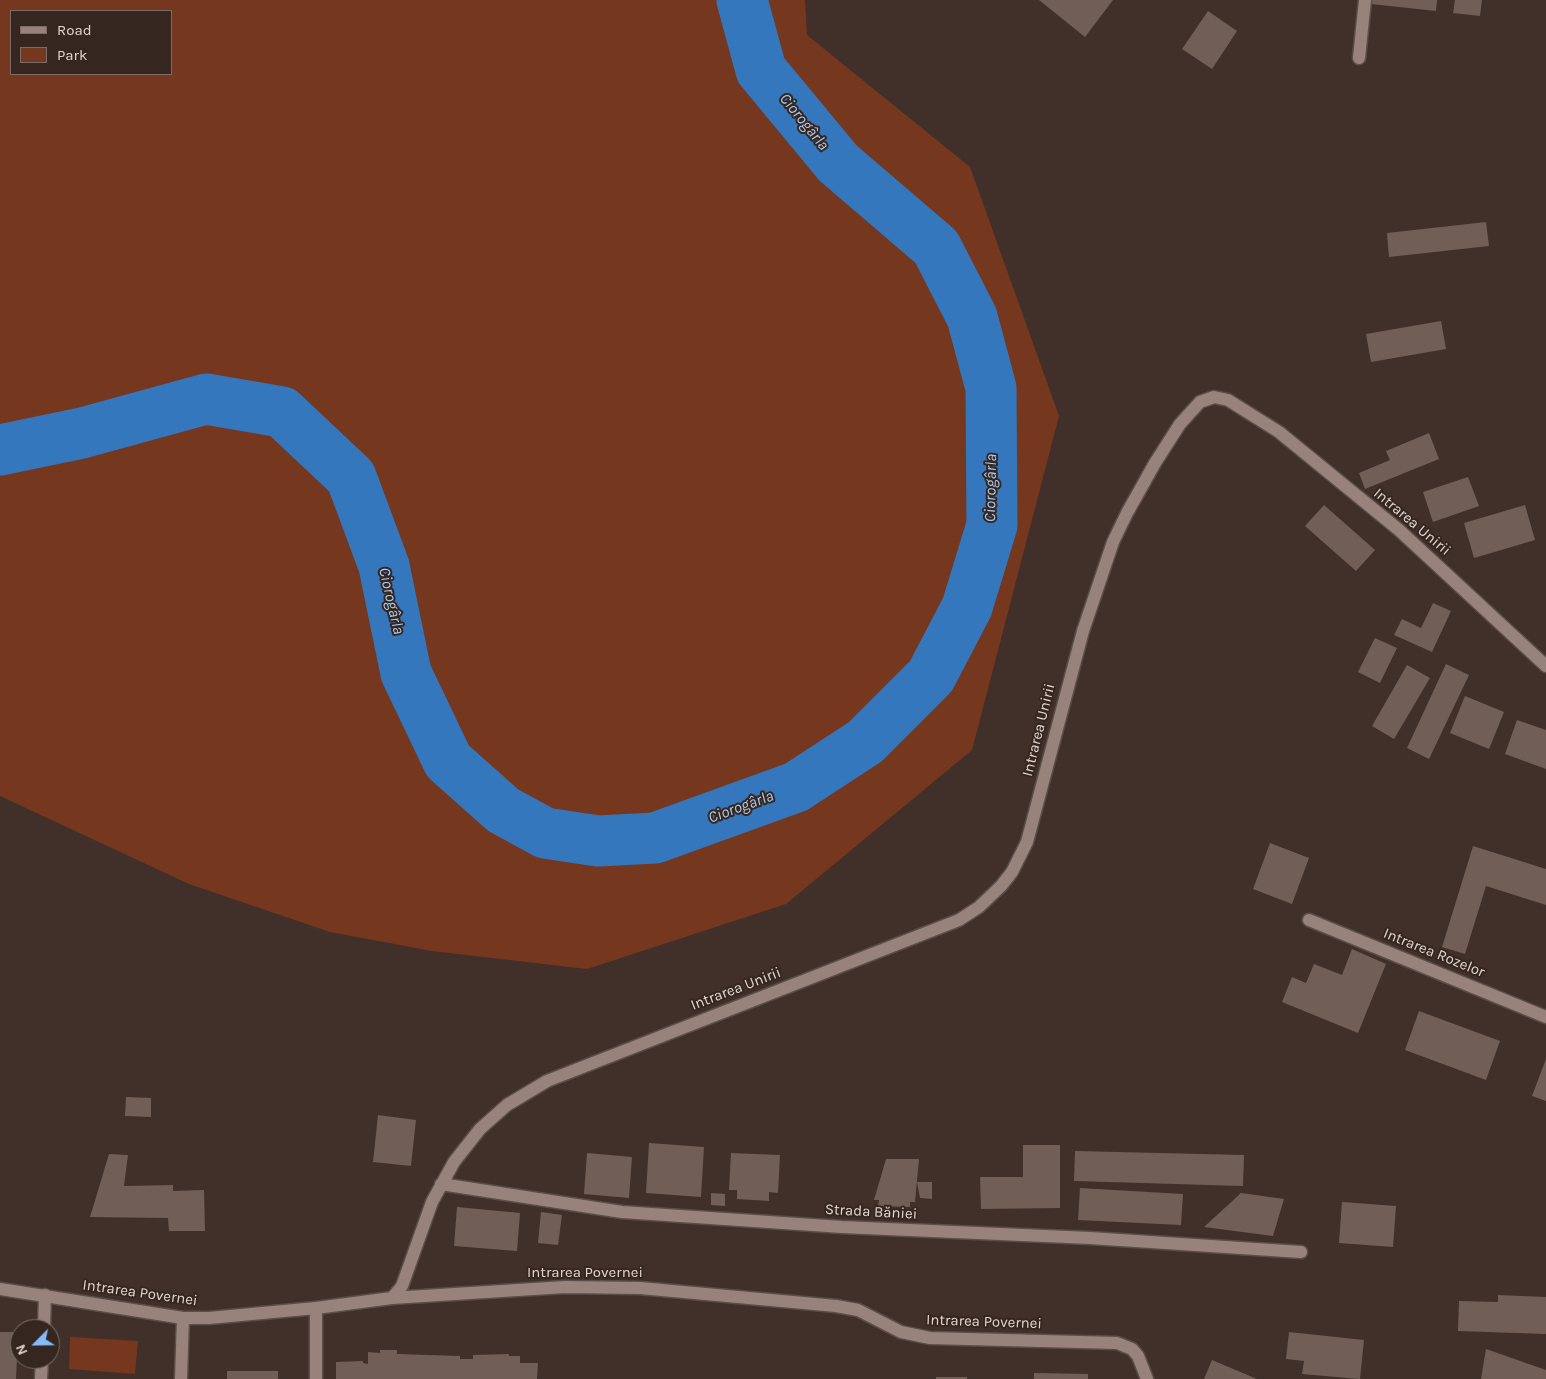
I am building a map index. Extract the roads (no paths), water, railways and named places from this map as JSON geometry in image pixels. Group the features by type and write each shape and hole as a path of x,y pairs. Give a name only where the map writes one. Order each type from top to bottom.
{"street":[{"path":"1359,58 1365,0"},
{"name":"Intrarea Unirii","path":"392,1298 402,1286 441,1184 467,1143 491,1117 547,1081 959,920 979,907 1001,886 1012,872 1027,842 1082,631 1113,542 1155,463 1180,424 1200,402 1214,397 1228,400 1279,432 1399,530 1466,590 1524,648 1546,666"},
{"name":"Intrarea Rozelor","path":"1309,920 1546,1017"},
{"name":"Strada Băniei","path":"441,1184 622,1212 842,1227 1090,1238 1301,1252"},
{"name":"Intrarea Povernei","path":"0,1289 183,1318 222,1317 392,1298 595,1286 640,1288 836,1306 858,1310 901,1332 930,1338 1117,1343 1132,1349 1138,1356 1147,1379"},
{"path":"44,1319 45,1295"},
{"path":"316,1308 316,1379"},
{"path":"181,1379 183,1318"}],"waterway":[{"name":"Ciorogârla","path":"0,450 82,433 206,399 282,412 351,477 384,566 406,673 448,761 503,810 545,833 598,841 655,838 796,787 865,742 931,676 967,607 992,525 991,388 972,317 936,247 838,163 761,70 742,0"}]}
